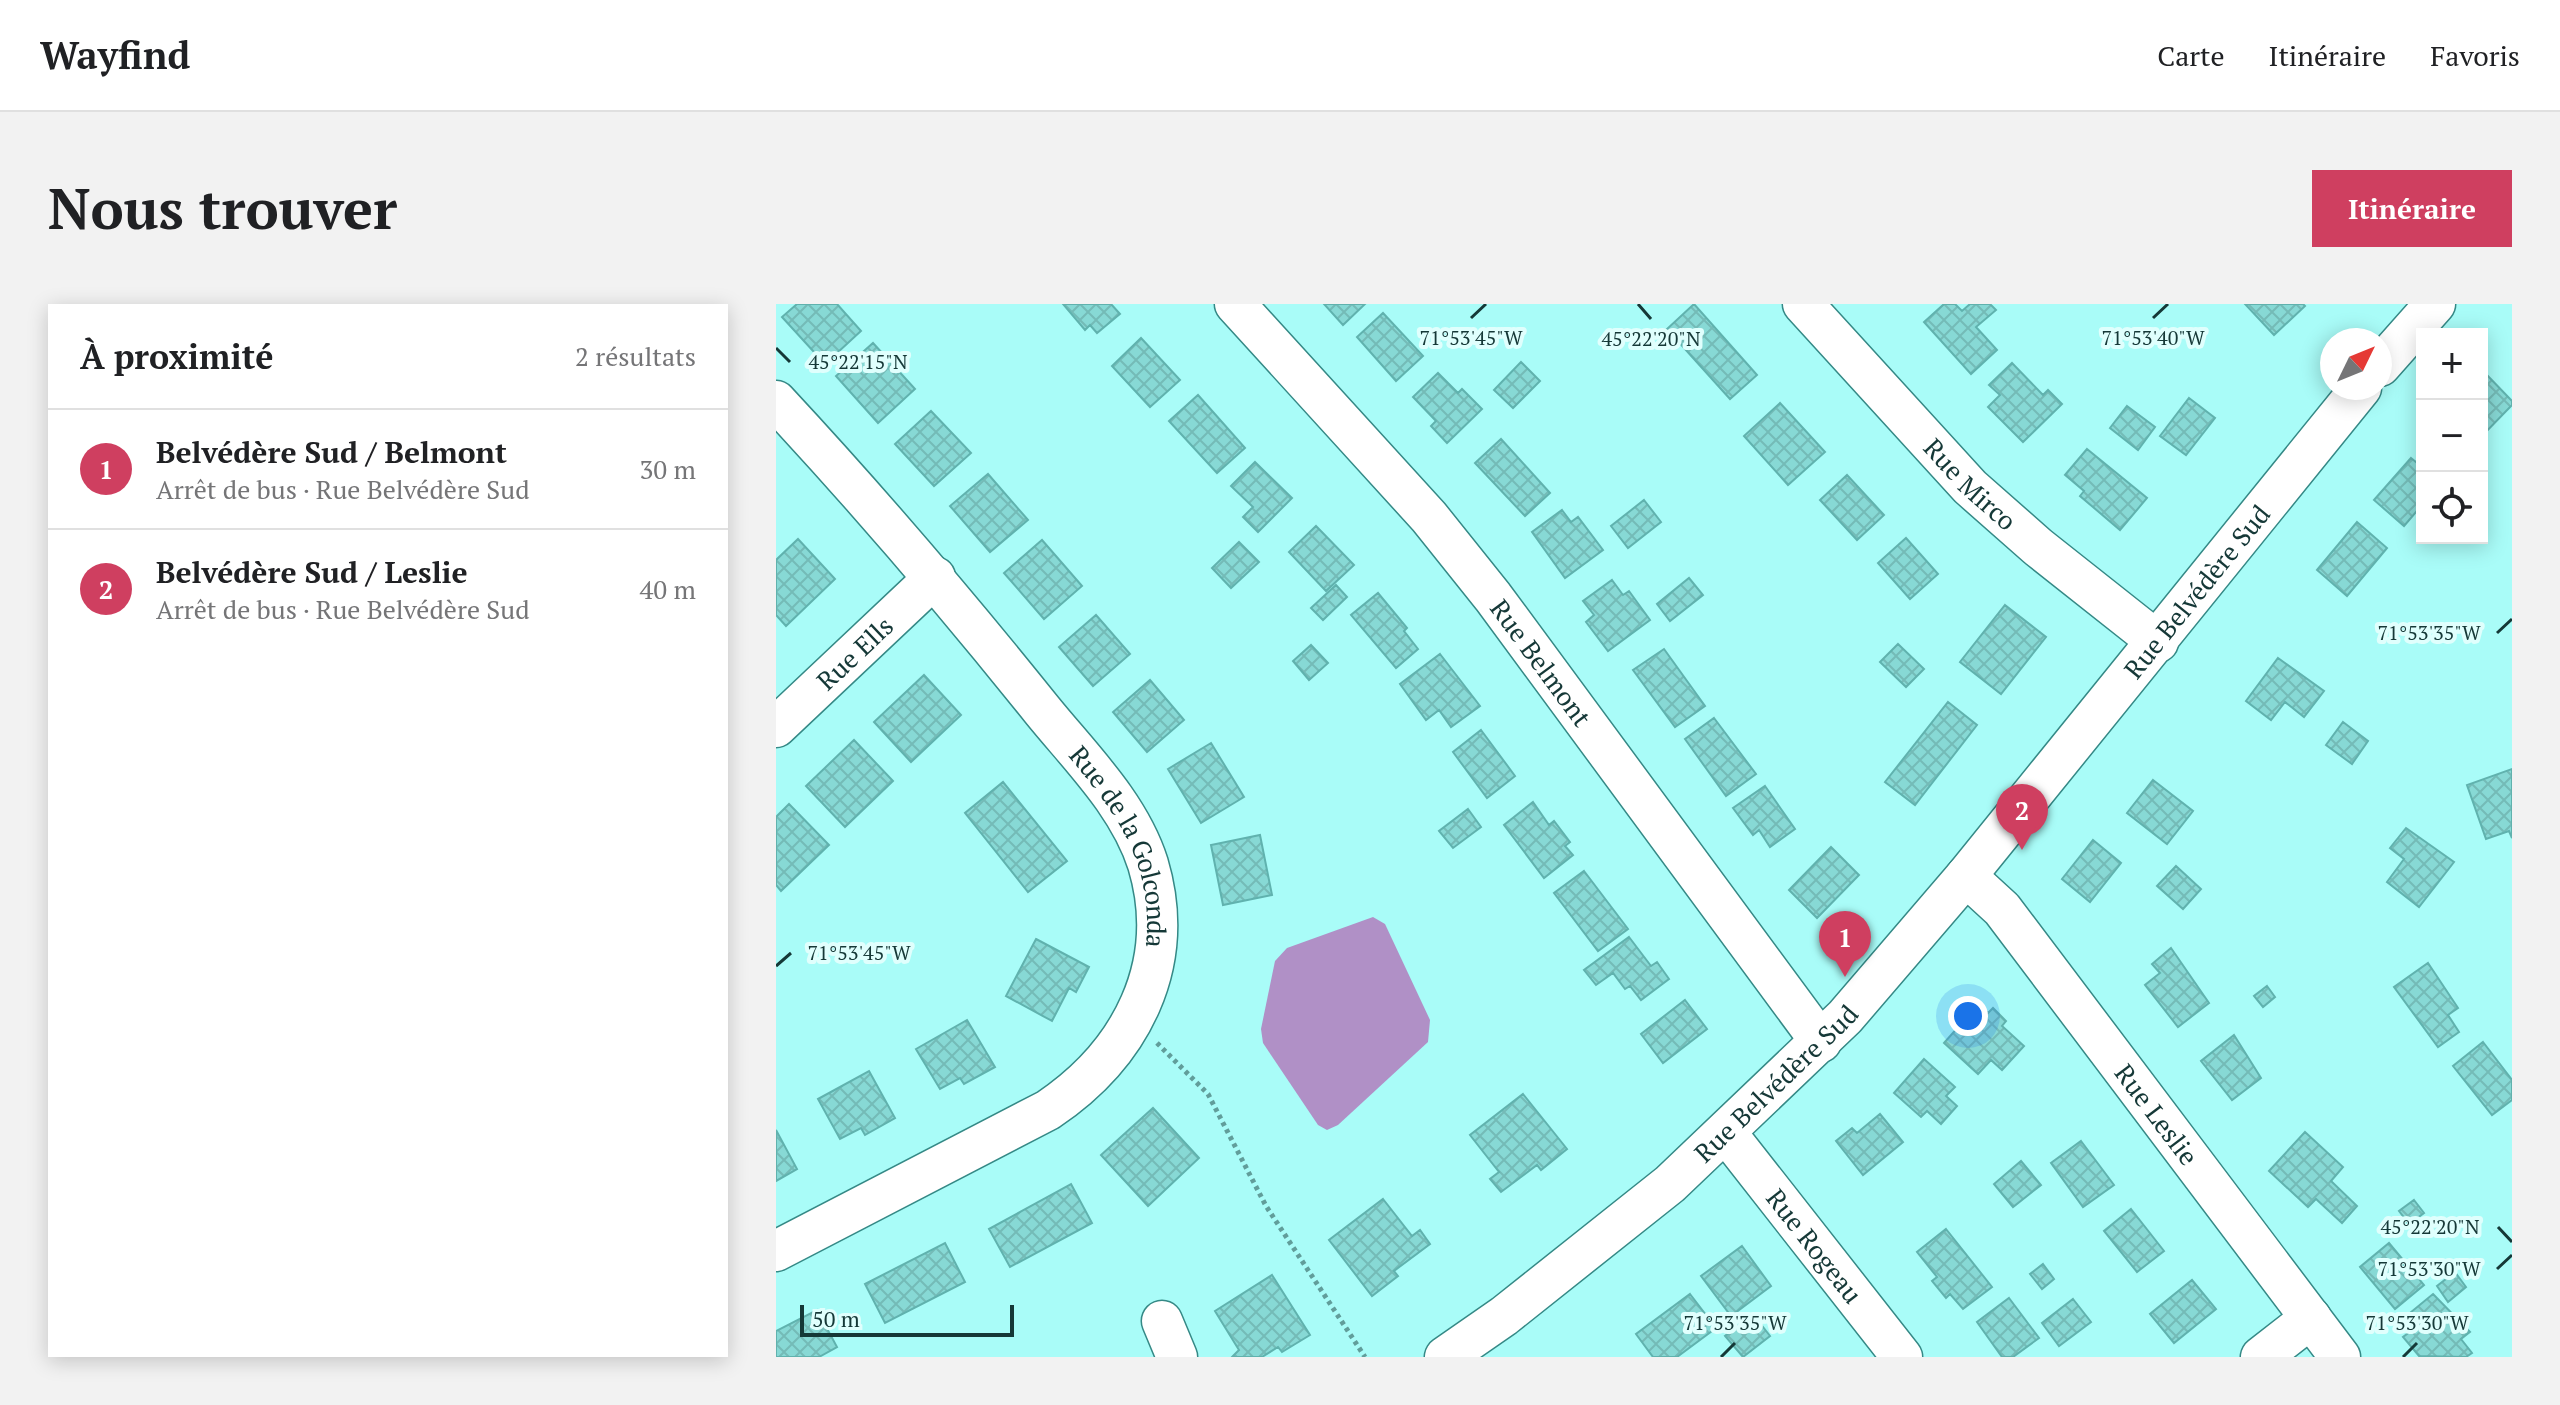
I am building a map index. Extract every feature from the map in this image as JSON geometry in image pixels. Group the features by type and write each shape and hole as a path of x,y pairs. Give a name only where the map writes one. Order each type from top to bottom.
{"street":[{"name":"Rue Belmont","path":"1235,304 1429,517 1493,597 1821,1042"},
{"name":"Rue Mirco","path":"1803,304 1970,487 2038,547 2158,642"},
{"path":"2392,350 2423,308"},
{"name":"Rue Belvédère Sud","path":"1465,1351 1727,1134 1821,1042 1966,876 2351,400"},
{"name":"Rue de la Golconda","path":"776,401 935,577 1121,807 1148,865 1157,928 1146,990 1134,1020 1098,1071 1048,1110 776,1251"},
{"name":"Rue Ells","path":"776,727 935,577"},
{"name":"Rue Leslie","path":"1966,876 2002,909 2340,1357"},
{"name":"Rue Rogeau","path":"1727,1134 1902,1357"},
{"path":"2261,1357 2311,1318"},
{"path":"1162,1321 1177,1357"}],"path":[{"path":"1134,1020 1208,1094 1266,1206 1365,1357"}],"shaded area":[{"path":"1373,917 1385,924 1430,1020 1428,1042 1338,1125 1327,1130 1318,1125 1263,1043 1261,1029 1275,961 1287,948"}],"building":[{"path":"797,304 837,304 861,331 825,364 782,317"},
{"path":"1063,304 1111,304 1120,314 1097,333 1090,325 1085,330"},
{"path":"1324,304 1365,304 1343,325"},
{"path":"1694,304 1757,375 1730,399 1667,329"},
{"path":"1944,304 1955,304 1962,311 1970,304 1990,304 1996,310 1976,327 1997,350 1971,374 1924,322"},
{"path":"2245,304 2303,304 2305,306 2274,335"},
{"path":"1383,313 1423,356 1396,381 1357,337"},
{"path":"1141,338 1180,380 1150,407 1112,366"},
{"path":"873,343 915,389 878,423 836,376"},
{"path":"1521,362 1540,381 1513,408 1494,390"},
{"path":"2012,363 2043,395 2048,390 2062,404 2023,442 1988,407 2000,395 1989,385"},
{"path":"1438,373 1458,393 1462,389 1482,409 1447,443 1431,426 1436,421 1413,397"},
{"path":"2488,376 2512,401 2512,405 2488,430"},
{"path":"1198,395 1245,448 1217,473 1169,421"},
{"path":"2189,398 2215,418 2186,455 2160,436"},
{"path":"1780,403 1825,452 1788,485 1744,436"},
{"path":"2127,406 2155,427 2138,450 2110,428"},
{"path":"931,411 971,453 934,486 895,444"},
{"path":"1501,439 1550,493 1525,516 1475,463"},
{"path":"2087,449 2147,498 2120,530 2080,496 2084,491 2065,475"},
{"path":"2411,458 2416,462 2416,512 2404,526 2374,500"},
{"path":"1255,462 1292,498 1258,532 1243,517 1253,507 1231,486"},
{"path":"988,474 1028,520 990,552 950,506"},
{"path":"1847,475 1884,515 1857,540 1820,500"},
{"path":"1644,500 1661,522 1628,548 1611,526"},
{"path":"1562,510 1571,522 1578,517 1603,550 1565,578 1532,532"},
{"path":"2357,522 2387,548 2347,596 2317,570"},
{"path":"1316,526 1354,565 1326,591 1289,552"},
{"path":"1906,538 1938,574 1910,599 1878,563"},
{"path":"798,539 835,579 786,626 776,615 776,560"},
{"path":"1042,540 1082,586 1044,619 1004,573"},
{"path":"1239,542 1259,562 1231,588 1212,568"},
{"path":"1689,578 1703,595 1670,621 1657,604"},
{"path":"1612,580 1623,595 1629,591 1650,620 1608,651 1586,622 1594,615 1583,601"},
{"path":"1336,585 1347,597 1323,620 1311,608"},
{"path":"1378,593 1407,628 1404,631 1418,649 1396,668 1351,615"},
{"path":"2005,605 2046,637 2001,694 1960,662"},
{"path":"1096,615 1130,654 1093,686 1059,647"},
{"path":"1898,644 1924,669 1906,687 1880,662"},
{"path":"1311,645 1328,663 1309,680 1293,661"},
{"path":"1664,649 1705,706 1675,727 1633,670"},
{"path":"1440,654 1480,706 1451,727 1439,710 1426,720 1400,684"},
{"path":"2278,658 2324,691 2304,717 2285,702 2271,720 2246,701"},
{"path":"924,675 961,715 911,762 874,722"},
{"path":"1150,680 1184,720 1147,752 1113,712"},
{"path":"1948,702 1977,725 1915,805 1885,782"},
{"path":"1714,718 1756,774 1726,796 1685,739"},
{"path":"2343,722 2368,741 2352,764 2326,745"},
{"path":"1481,730 1515,776 1487,798 1453,752"},
{"path":"854,740 893,781 845,827 806,786"},
{"path":"1211,743 1244,797 1201,823 1168,769"},
{"path":"2512,769 2512,838 2509,831 2486,839 2467,785"},
{"path":"2153,780 2193,811 2167,844 2127,813"},
{"path":"1003,782 1067,861 1028,892 965,813"},
{"path":"1765,786 1795,829 1770,847 1759,830 1753,835 1733,808"},
{"path":"1533,802 1549,825 1554,821 1570,842 1565,846 1573,855 1544,878 1504,825"},
{"path":"789,804 829,845 781,891 776,885 776,817"},
{"path":"1468,809 1481,827 1453,848 1439,831"},
{"path":"2406,828 2454,862 2419,907 2387,882 2404,859 2390,848"},
{"path":"1260,835 1272,895 1223,905 1211,845"},
{"path":"2093,840 2121,863 2090,902 2062,879"},
{"path":"1831,847 1859,875 1817,918 1789,890"},
{"path":"2176,866 2201,889 2183,909 2157,886"},
{"path":"1584,871 1628,929 1598,951 1554,893"},
{"path":"1629,937 1651,966 1657,962 1669,979 1641,1000 1630,986 1625,989 1613,973 1596,985 1584,970"},
{"path":"1036,939 1089,967 1076,992 1069,988 1052,1021 1006,996"},
{"path":"2171,948 2209,1003 2178,1027 2145,985 2160,973 2152,964"},
{"path":"2428,963 2458,1008 2448,1015 2459,1032 2438,1047 2394,987"},
{"path":"2267,986 2275,997 2263,1007 2254,996"},
{"path":"1685,1000 1707,1029 1663,1063 1641,1034"},
{"path":"1974,1000 1988,1013 1993,1008 2006,1021 2002,1026 2024,1046 2002,1070 1991,1060 1978,1074 1944,1043 1960,1025 1955,1020"},
{"path":"967,1020 995,1067 964,1084 960,1078 940,1089 916,1049"},
{"path":"2234,1035 2261,1078 2232,1100 2201,1061"},
{"path":"2483,1042 2512,1080 2512,1100 2492,1115 2453,1066"},
{"path":"1924,1059 1955,1087 1946,1096 1957,1106 1941,1124 1927,1111 1921,1117 1894,1093"},
{"path":"869,1071 895,1118 865,1135 861,1128 840,1139 818,1099"},
{"path":"1523,1094 1567,1149 1541,1170 1537,1165 1501,1192 1490,1179 1499,1172 1470,1135"},
{"path":"1153,1108 1199,1158 1148,1206 1101,1155"},
{"path":"1880,1114 1903,1142 1863,1175 1836,1141 1852,1128 1857,1133"},
{"path":"776,1130 797,1169 776,1181"},
{"path":"2305,1132 2343,1167 2331,1181 2357,1206 2342,1223 2316,1199 2308,1207 2269,1171"},
{"path":"2081,1141 2114,1185 2083,1207 2051,1163"},
{"path":"2021,1161 2041,1185 2013,1207 1994,1184"},
{"path":"1071,1184 1092,1223 1010,1267 989,1229"},
{"path":"1383,1199 1412,1236 1420,1230 1430,1244 1394,1271 1398,1276 1372,1296 1329,1240"},
{"path":"2414,1200 2424,1213 2409,1224 2399,1211"},
{"path":"2131,1209 2164,1251 2137,1272 2104,1231"},
{"path":"1946,1229 1992,1287 1963,1309 1950,1294 1946,1298 1932,1281 1937,1277 1917,1252"},
{"path":"945,1243 965,1282 885,1323 865,1284"},
{"path":"2389,1243 2424,1285 2395,1309 2360,1267"},
{"path":"1742,1246 1771,1286 1731,1316 1701,1276"},
{"path":"2043,1264 2054,1279 2042,1289 2030,1274"},
{"path":"2455,1272 2466,1287 2448,1302 2437,1286"},
{"path":"1272,1275 1310,1335 1282,1352 1278,1347 1262,1357 1232,1357 1239,1350 1215,1311"},
{"path":"2192,1280 2216,1309 2174,1343 2150,1314"},
{"path":"1690,1294 1716,1328 1677,1357 1653,1357 1636,1334"},
{"path":"2433,1294 2470,1332 2461,1339 2472,1353 2466,1357 2419,1356 2403,1337 2415,1328 2405,1317"},
{"path":"2009,1298 2039,1338 2013,1357 2002,1357 1977,1322"},
{"path":"2073,1299 2091,1322 2059,1346 2042,1323"},
{"path":"817,1310 837,1347 819,1357 776,1357 776,1331"},
{"path":"1753,1314 1770,1336 1743,1357 1725,1336"}],"place":[{"name":"Belvédère Sud / Leslie","path":"2022,850"},
{"name":"Belvédère Sud / Belmont","path":"1845,977"}]}
